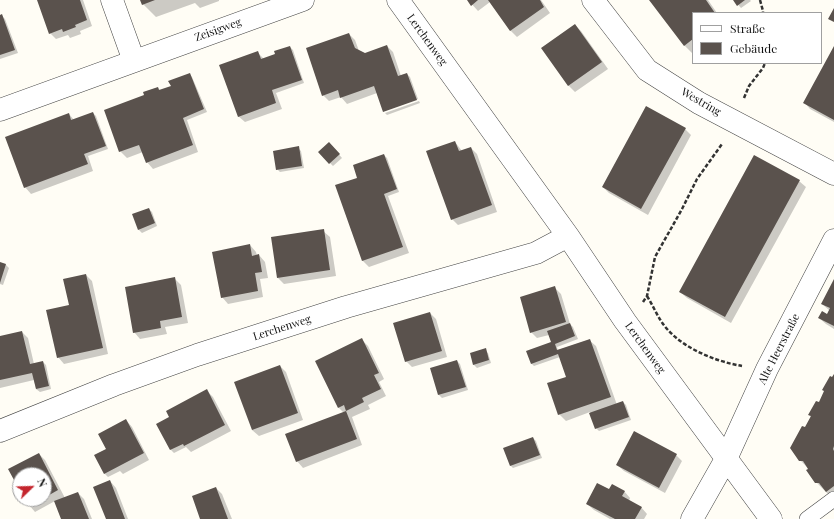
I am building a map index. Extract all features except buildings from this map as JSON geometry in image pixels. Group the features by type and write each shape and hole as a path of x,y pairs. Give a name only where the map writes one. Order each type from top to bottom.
{"street":[{"path":"112,0 134,61"},
{"name":"Zeisigweg","path":"0,110 303,0"},
{"name":"Lerchenweg","path":"398,0 568,236 625,322 771,519"},
{"name":"Westring","path":"593,0 647,70 699,103 834,174"},
{"name":"Lerchenweg","path":"0,431 114,385 197,355 346,307 536,253 568,236"},
{"name":"Alte Heerstraße","path":"692,519 726,459 767,369 834,240"}],"lane":[{"path":"807,519 834,499"}],"path":[{"path":"760,0 763,12"},
{"path":"625,322 647,296 655,257 697,179 730,132 733,121 749,86 764,64"},
{"path":"647,296 661,322 681,342 714,359"}]}
